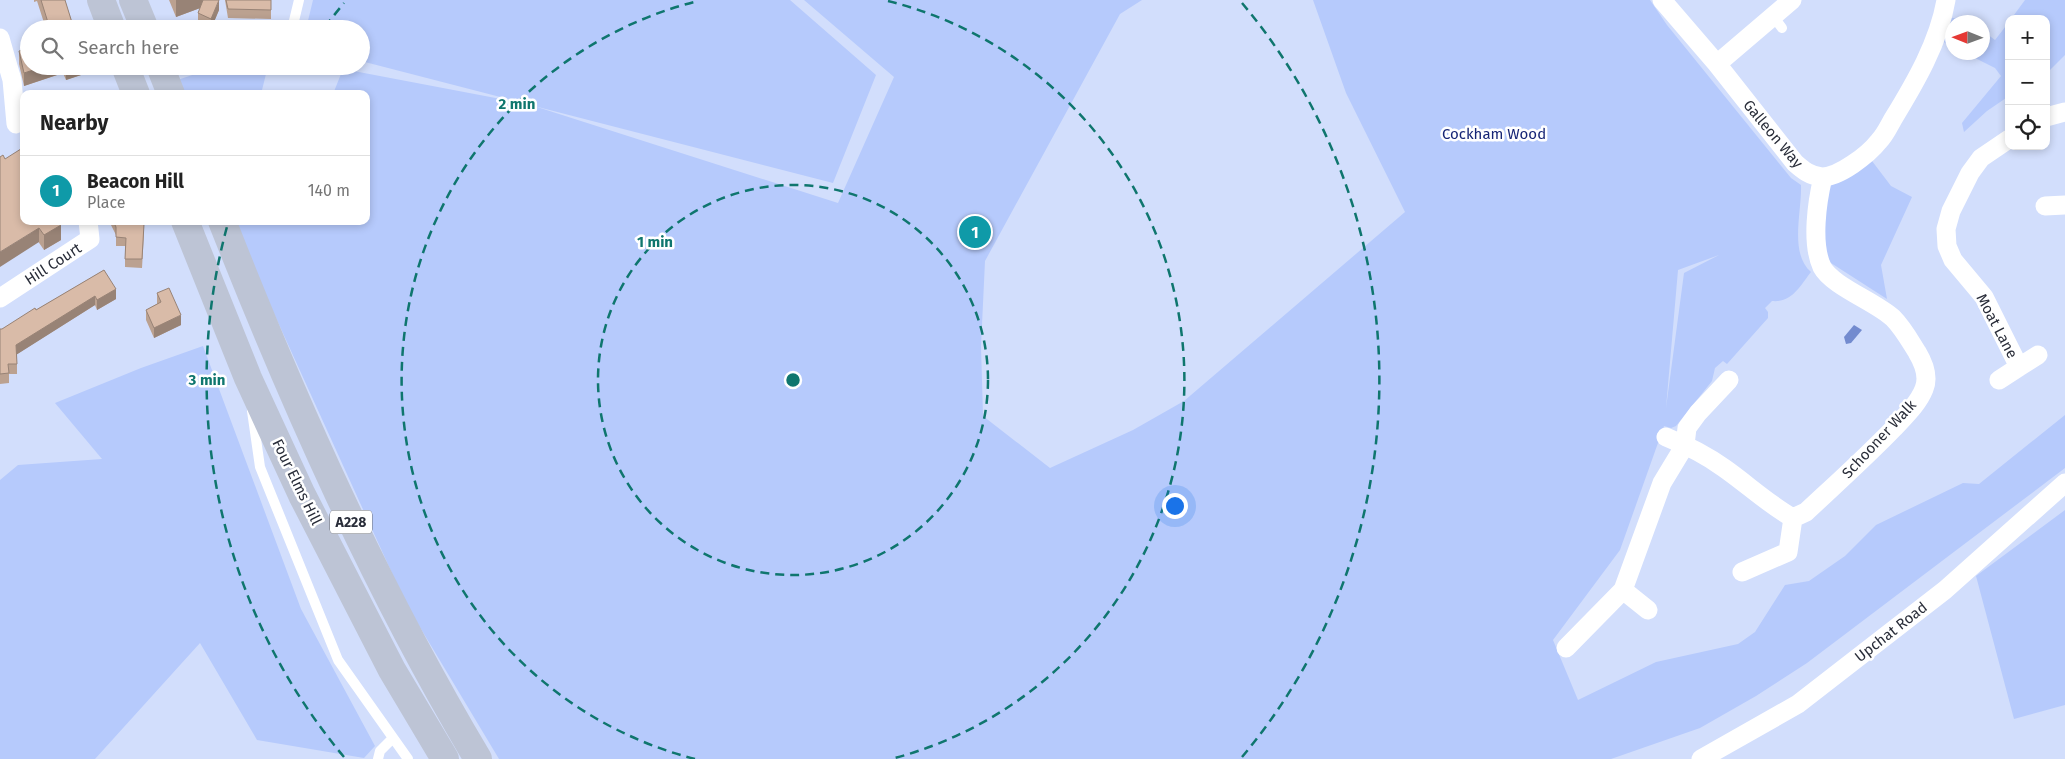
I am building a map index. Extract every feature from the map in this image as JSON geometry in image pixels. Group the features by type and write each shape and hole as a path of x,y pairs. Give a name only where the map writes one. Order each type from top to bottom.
{"main road":[{"path":"101,0 109,20"},
{"path":"133,0 141,20"},
{"path":"164,75 169,90"},
{"name":"Four Elms Hill","path":"187,225 248,378 302,495 392,670 445,759"},
{"name":"Four Elms Hill","path":"224,225 304,421 358,538 401,623 478,759"}],"street":[{"name":"Galleon Way","path":"1662,0 1718,64 1795,163 1806,172 1823,177"},
{"path":"1718,64 1778,22 1792,0"},
{"path":"1823,177 1834,175 1853,164 1880,141 1902,104 1931,47 1949,3"},
{"path":"0,38 12,80 13,124"},
{"path":"2050,117 2065,112"},
{"name":"Moat Lane","path":"2005,142 1981,158 1970,173 1951,211 1946,229 1947,246 1953,260 1984,296 2019,366"},
{"name":"Schooner Walk","path":"1793,518 1806,512 1880,442 1912,409 1925,388 1925,371 1921,358 1893,318 1835,280 1823,269 1818,256 1817,200 1823,177"},
{"path":"2045,206 2065,205"},
{"name":"Hill Court","path":"0,298 90,239 88,225"},
{"name":"Moat Lane","path":"1999,380 2038,355"},
{"path":"1566,648 1623,590 1662,483 1685,445 1687,428 1698,413 1729,380"},
{"path":"1666,437 1685,445 1722,466 1779,510 1793,518 1788,552 1742,572"},
{"name":"Upchat Road","path":"1701,759 1798,704 1944,590 2065,483"},
{"path":"1623,590 1648,610"}],"lane":[{"path":"294,20 299,0"},
{"path":"248,378 260,467 338,660 408,759"},
{"path":"378,759 380,751 393,738"}],"green space":[{"name":"Cockham Wood","path":"313,0 790,0 876,75 833,183 534,106 838,203 894,77 804,0 1142,0 1120,14 985,261 981,346 983,416 1050,468 1133,430 1184,401 1405,212 1346,93 1313,0 1650,0 1667,25 1791,178 1801,185 1798,243 1804,264 1811,272 1795,293 1785,299 1772,301 1765,308 1768,312 1768,318 1727,364 1723,361 1715,368 1712,381 1676,426 1671,428 1664,426 1620,550 1553,640 1578,700 1656,662 1738,644 1755,632 1785,585 1809,581 1845,556 1876,525 1963,483 1979,484 2065,415 2065,468 1807,663 1756,696 1700,728 1611,759 499,759 406,604 234,225 370,225 370,90 335,90 341,75 370,74 527,104 370,63 370,20 308,20","holes":["1719,255 1684,273 1666,408 1678,270"]},
{"path":"2025,0 2065,0 2065,55 2050,70 2050,15 2014,15"},
{"path":"1945,26 1945,43 1939,40"},
{"path":"2005,27 2005,99 1987,111 1964,132 1962,123 2001,76 1995,68 1979,60 1990,60 1990,36 1995,40"},
{"path":"192,75 266,75 262,90 172,90 169,83"},
{"path":"1869,157 1891,186 1912,197 1881,265 1887,299 1831,263 1823,249 1825,189"},
{"path":"203,346 301,609 375,746 364,758 257,740 200,643 95,759 0,759 0,480 18,465 102,459 55,403 141,368"},
{"path":"2065,510 2065,705 2014,719 1976,576"}],"shaded area":[{"path":"1854,325 1862,330 1851,343 1846,344 1844,337"}],"building":[{"path":"41,0 65,0 71,20 47,20"},
{"path":"203,0 219,0 211,19 198,13"},
{"path":"226,0 271,0 271,10 228,9"},
{"path":"20,150 20,225 61,225 44,235 39,228 0,252 0,157 3,155 5,159"},
{"path":"115,225 144,225 142,259 125,259 126,238 116,237"},
{"path":"104,270 116,289 97,300 95,296 16,345 17,364 8,364 9,373 0,374 0,329"},
{"path":"169,288 181,315 154,328 146,310 161,302 157,293"}],"place":[{"name":"Beacon Hill","path":"975,232"}]}
